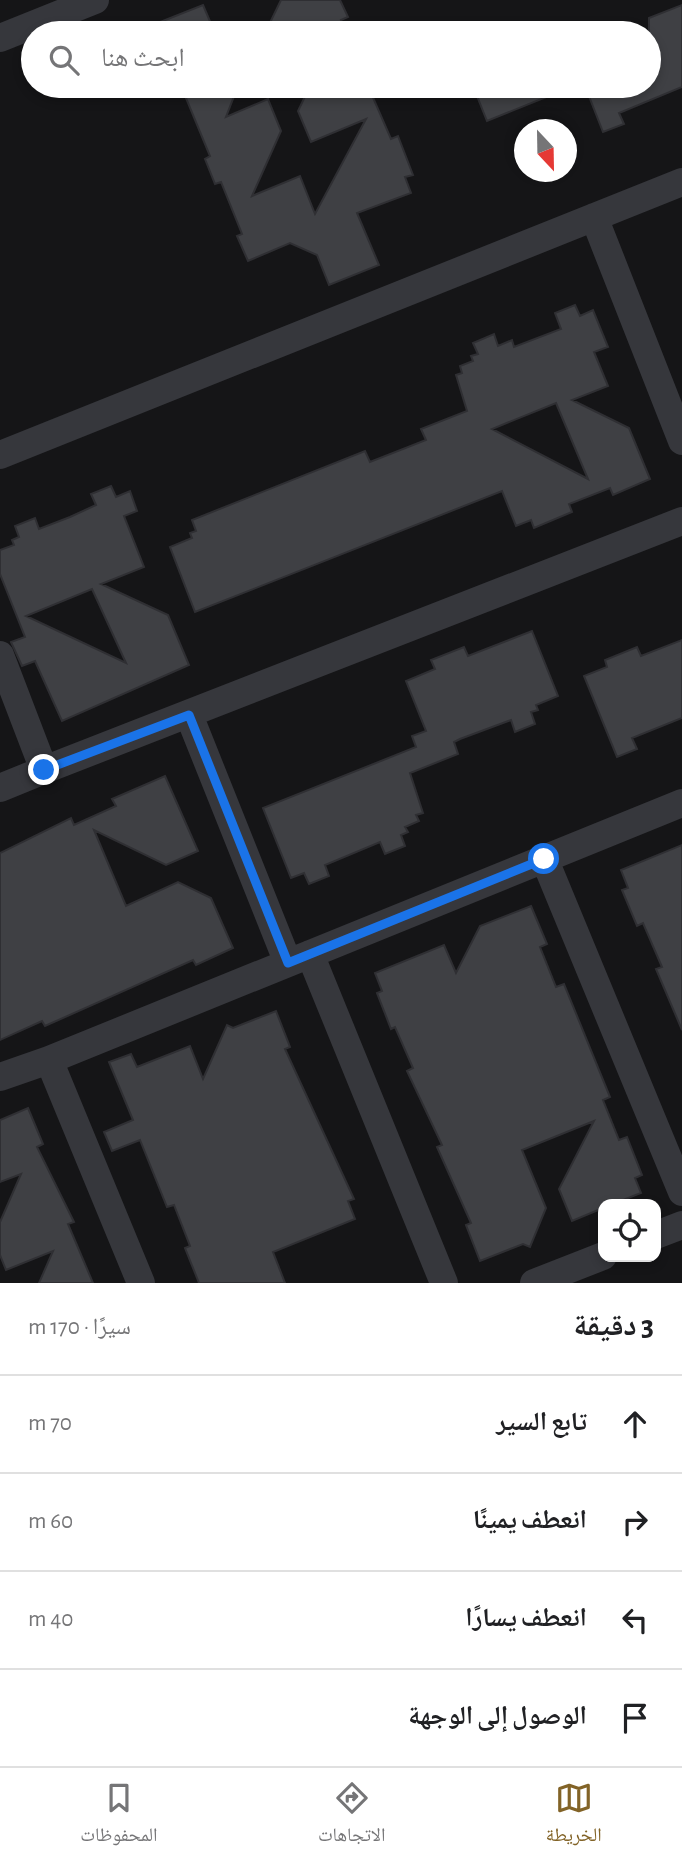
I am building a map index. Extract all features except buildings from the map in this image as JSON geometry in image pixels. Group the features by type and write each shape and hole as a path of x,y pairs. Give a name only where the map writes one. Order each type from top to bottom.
{"street":[{"path":"42,21 95,0"},
{"path":"0,38 21,30"},
{"path":"0,455 682,182"},
{"path":"594,217 682,441"},
{"path":"0,788 682,521"},
{"path":"0,655 44,770"},
{"path":"189,715 444,1283"},
{"path":"0,1077 49,1060 682,803"},
{"path":"544,859 682,1192"},
{"path":"49,1060 141,1283"},
{"path":"661,1233 682,1225"},
{"path":"534,1283 598,1258"}],"route":[{"path":"44,770 189,715 288,963 544,859"}]}
